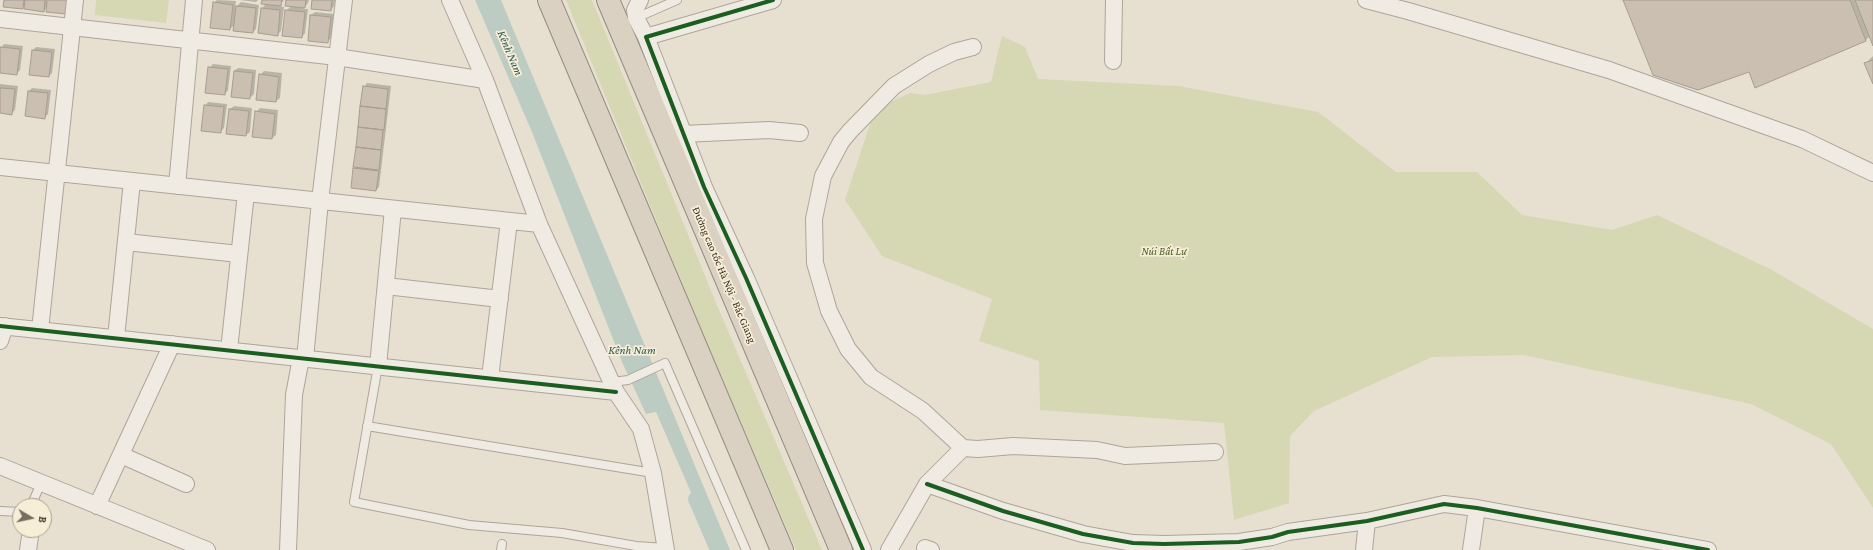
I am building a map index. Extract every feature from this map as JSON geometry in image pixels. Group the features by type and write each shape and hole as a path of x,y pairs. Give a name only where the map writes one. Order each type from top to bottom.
{"highway":[{"path":"550,0 782,550"},
{"name":"Đường cao tốc Hà Nội - Bắc Giang","path":"608,0 841,550"}],"street":[{"path":"40,330 74,0"},
{"path":"177,186 194,0"},
{"path":"288,550 294,395 303,358 344,0"},
{"path":"450,0 485,80 539,224 614,387 641,429 653,473 666,549"},
{"path":"640,0 635,10 636,18 646,37 704,188 746,278 863,550"},
{"path":"646,37 773,0"},
{"path":"1113,60 1114,0"},
{"path":"1366,0 1608,70 1802,138 1873,173"},
{"path":"0,19 337,57 485,80"},
{"path":"973,48 954,52 929,64 894,86 841,142 823,176 814,219 815,263 829,311 848,349 871,377 923,411 963,448 978,449 1013,446 1097,450 1125,456 1215,452"},
{"path":"683,134 769,130 800,133"},
{"path":"0,167 539,224"},
{"path":"116,338 132,181"},
{"path":"229,350 246,193"},
{"path":"378,366 393,209"},
{"path":"490,378 509,221"},
{"path":"126,242 239,254"},
{"path":"386,286 500,299"},
{"path":"0,341 3,326 490,378 614,387"},
{"path":"97,506 172,344"},
{"path":"889,550 928,484 963,448"},
{"path":"121,455 186,484"},
{"path":"0,466 97,506 190,547 207,550"},
{"path":"928,484 1003,511 1083,534 1132,546 1239,542 1268,544 1288,532 1367,521 1444,504 1477,508 1666,546 1708,550"},
{"path":"1472,550 1477,508"},
{"path":"1364,550 1367,521"},
{"path":"28,550 30,538"}],"lane":[{"path":"636,18 677,0"},
{"path":"614,387 665,363 746,550"},
{"path":"378,366 354,502 469,525 562,533 636,546 666,549"},
{"path":"367,426 653,473"},
{"path":"34,498 41,483"},
{"path":"0,511 12,512"}],"green space":[{"path":"96,0 169,0 166,23 95,15"},
{"path":"566,0 592,0 719,310 822,550 796,550 691,305"},
{"name":"Núi Bất Lự","path":"1002,36 1025,47 1038,79 1179,86 1318,112 1396,172 1477,172 1522,215 1612,230 1657,215 1772,270 1873,329 1873,508 1831,444 1751,404 1524,355 1432,357 1314,411 1290,436 1289,503 1234,520 1224,423 1040,410 1039,361 979,341 992,299 882,256 845,200 875,109 910,93 925,95 991,82"}],"water":[{"name":"Kênh Nam","path":"475,0 501,0 730,550 716,550 656,412 646,414 622,362 532,132"}],"building":[{"path":"4,0 24,0 23,9 3,7"},
{"path":"25,0 45,0 44,12 24,9"},
{"path":"47,0 67,0 66,14 46,12"},
{"path":"262,0 282,0 281,6 261,4"},
{"path":"286,0 306,0 305,8 285,6"},
{"path":"312,0 332,0 331,11 311,9"},
{"path":"1623,0 1850,0 1866,41 1755,88 1749,72 1698,90 1653,75"},
{"path":"1855,0 1873,0 1873,46"},
{"path":"213,2 233,5 230,30 210,28"},
{"path":"236,6 256,8 253,33 233,31"},
{"path":"261,8 280,10 278,36 258,33"},
{"path":"285,10 305,12 302,38 282,36"},
{"path":"310,15 331,17 328,43 308,41"},
{"path":"0,47 20,49 17,75 0,73"},
{"path":"32,50 52,52 49,77 29,75"},
{"path":"1873,60 1873,84 1864,63"},
{"path":"208,67 228,69 225,95 205,93"},
{"path":"234,71 253,73 250,99 231,97"},
{"path":"259,74 279,77 276,102 256,100"},
{"path":"363,86 388,89 386,109 360,106"},
{"path":"0,88 15,89 12,115 0,113"},
{"path":"28,91 48,93 45,119 25,116"},
{"path":"204,105 224,107 221,133 201,131"},
{"path":"360,106 386,109 384,130 358,127"},
{"path":"229,109 249,111 246,136 226,134"},
{"path":"255,111 275,114 272,139 252,137"},
{"path":"358,127 383,130 381,150 356,147"},
{"path":"356,147 381,150 379,170 353,167"},
{"path":"353,168 379,171 376,191 351,188"}],"waterway":[{"name":"Kênh Nam","path":"695,499 717,550"}],"cycle path":[{"path":"773,0 646,37 704,187 746,278 863,550"},
{"path":"0,326 616,392"},
{"path":"927,484 1003,511 1083,534 1133,543 1164,544 1239,542 1272,537 1288,532 1367,521 1444,504 1477,508 1708,550"}]}
